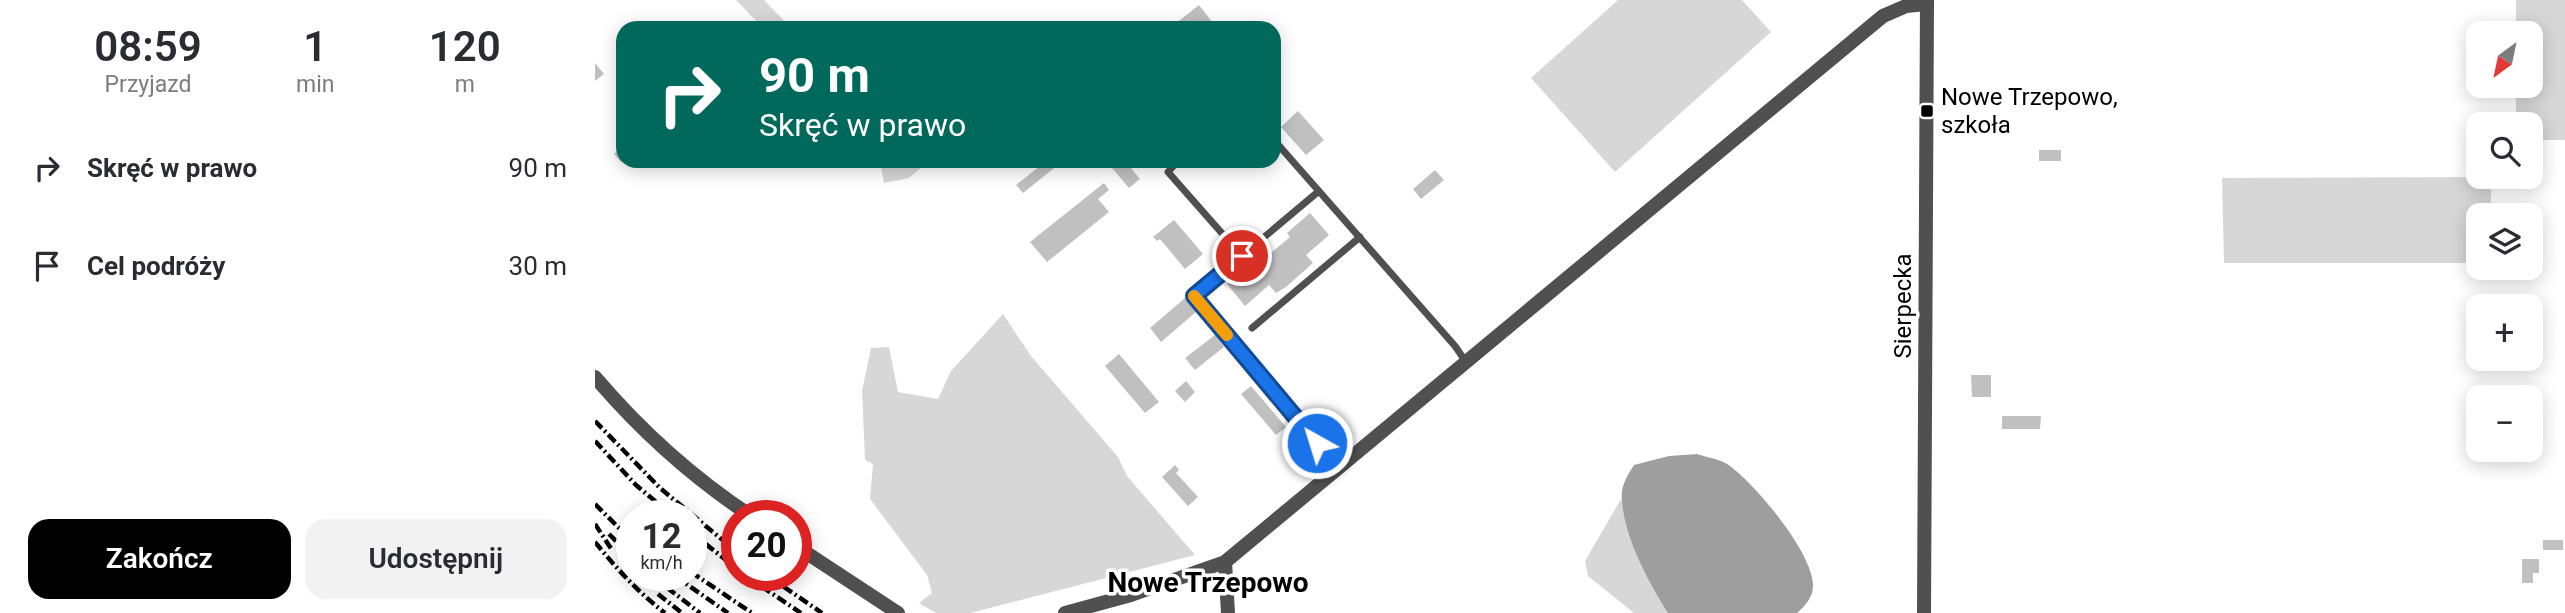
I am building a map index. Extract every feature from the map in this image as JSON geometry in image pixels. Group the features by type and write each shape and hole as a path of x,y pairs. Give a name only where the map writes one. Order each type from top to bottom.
{"street":[{"path":"1065,613 1225,562 1883,16 1895,9 1927,2"},
{"name":"Sierpecka","path":"1924,613 1927,2"},
{"path":"595,377 625,412 676,460 730,500"},
{"path":"812,557 898,613"},
{"path":"1225,562 1228,613"}],"lane":[{"path":"1281,148 1467,363"},
{"path":"1172,168 1168,172 1242,256"},
{"path":"1319,191 1194,296 1338,469"},
{"path":"1252,328 1360,237"}],"shaded area":[{"path":"736,0 764,0 784,21 756,21"},
{"path":"1618,0 1742,0 1771,32 1615,172 1531,78"},
{"path":"2516,0 2565,0 2565,140 2543,140 2543,112 2516,112 2516,98 2543,98 2543,21 2516,21"},
{"path":"881,168 921,168 909,178 884,183"},
{"path":"2466,177 2466,189 2491,189 2491,203 2466,203 2466,263 2224,263 2222,178"},
{"path":"1003,314 1031,356 1118,457 1127,476 1195,555 970,613 936,613 919,603 932,593 927,575 870,499 873,464 865,460 862,391 871,348 889,347 898,392 938,399 951,371"},
{"path":"1697,454 1724,462 1738,473 1766,502 1793,538 1811,572 1813,586 1808,601 1797,613 1668,613 1645,574 1633,545 1624,515 1622,491 1634,465 1669,456"},
{"path":"1621,499 1632,542 1668,613 1634,613 1588,576 1585,561"}],"building":[{"path":"1199,5 1211,21 1179,21"},
{"path":"595,63 604,74 595,81"},
{"path":"1298,111 1324,140 1306,155 1281,127"},
{"path":"2039,150 2061,150 2061,161 2039,161"},
{"path":"1037,168 1054,168 1023,193 1016,185"},
{"path":"1112,168 1131,168 1140,179 1129,188"},
{"path":"1435,170 1444,180 1421,199 1413,189"},
{"path":"1104,183 1109,190 1098,199 1109,212 1047,262 1030,242"},
{"path":"1310,213 1329,235 1306,255 1313,263 1286,287 1276,293 1269,285 1245,306 1227,284 1250,264 1253,268 1290,237 1287,233"},
{"path":"1174,220 1203,254 1185,269 1160,239 1157,241 1153,237"},
{"path":"1185,298 1196,312 1161,342 1150,328"},
{"path":"1215,335 1224,347 1195,370 1185,358"},
{"path":"1119,354 1159,402 1145,413 1105,366"},
{"path":"1971,375 1991,375 1991,397 1972,397"},
{"path":"1186,381 1195,392 1185,402 1175,391"},
{"path":"1251,386 1286,427 1276,435 1241,394"},
{"path":"2002,416 2041,416 2040,429 2002,429"},
{"path":"1175,465 1179,470 1176,473 1198,497 1188,506 1162,477"},
{"path":"2543,540 2563,540 2563,550 2543,550"},
{"path":"2522,559 2539,559 2539,573 2533,573 2533,583 2522,583"}],"railway":[{"path":"595,421 660,488 721,539"},
{"path":"595,441 654,500"},
{"path":"595,504 616,525"},
{"path":"595,524 612,550"},
{"path":"609,534 616,541"},
{"path":"595,542 628,579 665,613"},
{"path":"707,545 721,556"},
{"path":"707,583 752,613"},
{"path":"671,591 700,613"},
{"path":"696,591 728,613"},
{"path":"768,591 801,613"},
{"path":"790,591 822,613"},
{"path":"658,594 682,613"}],"slow traffic":[{"path":"1194,296 1227,335"}],"place":[{"name":"Nowe Trzepowo, szkoła","path":"1927,111"}],"district":[{"name":"Nowe Trzepowo","path":"1208,582"}],"route":[{"path":"1242,256 1194,296 1317,443"}]}
